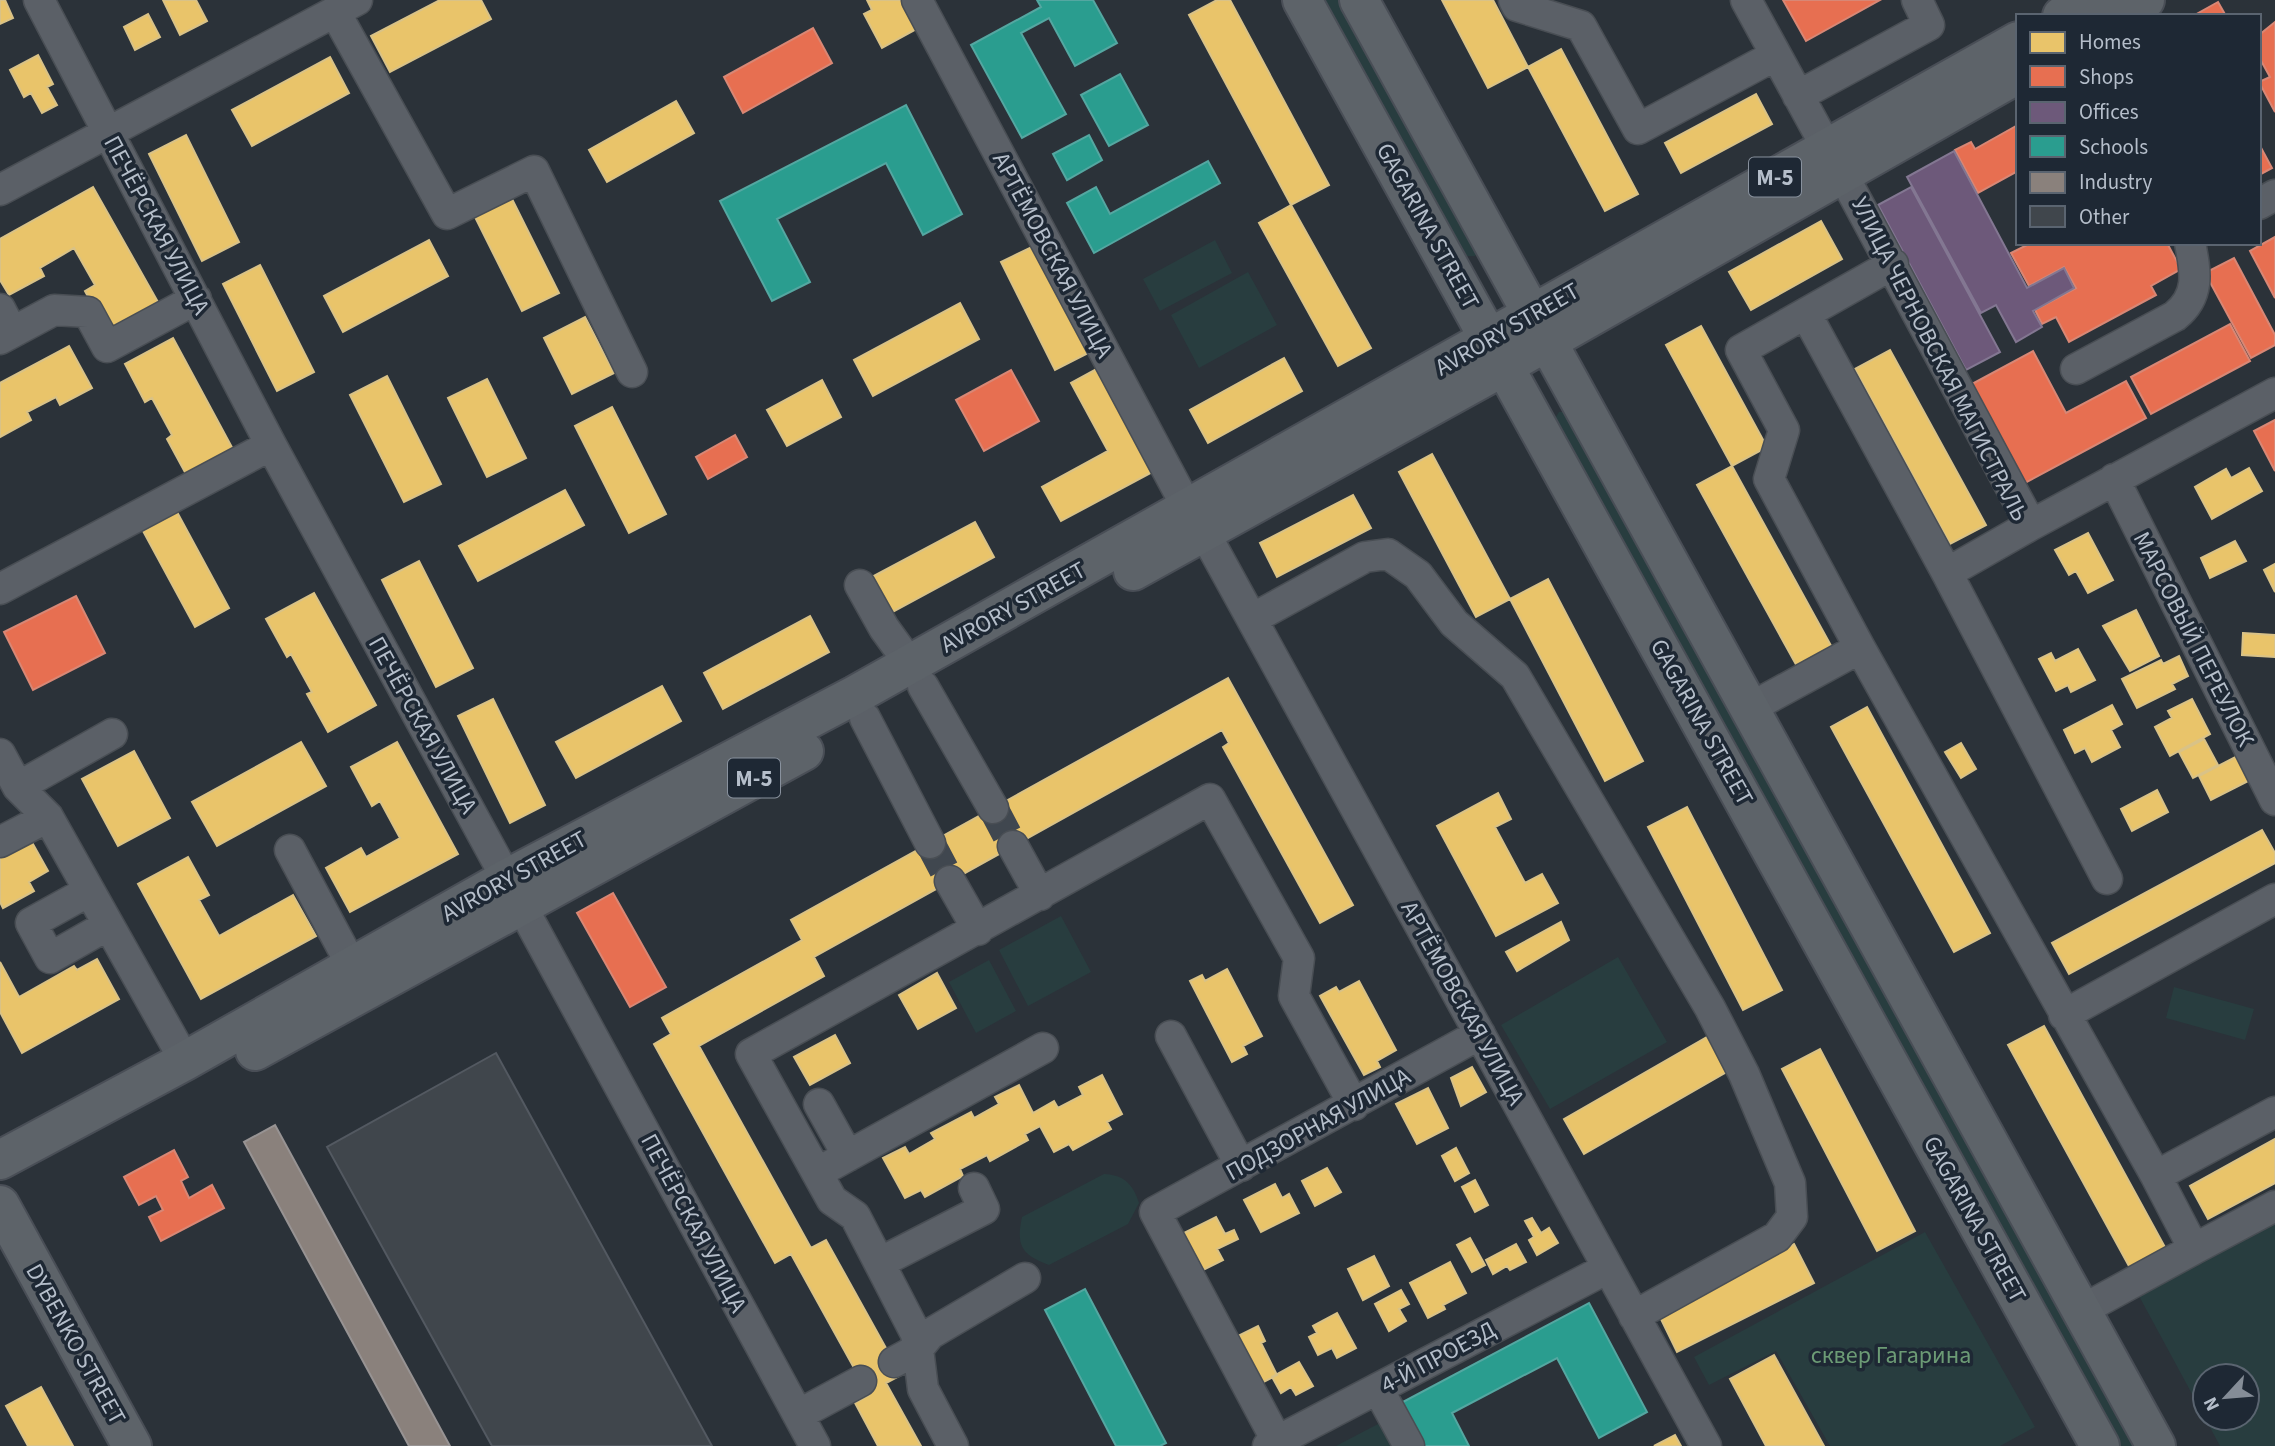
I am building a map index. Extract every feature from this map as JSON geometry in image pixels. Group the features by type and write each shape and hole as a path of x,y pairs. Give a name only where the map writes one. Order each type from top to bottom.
{"main road":[{"name":"GAGARINA STREET","path":"1302,0 2100,1446"},
{"name":"GAGARINA STREET","path":"1359,0 2156,1446"},
{"path":"2066,14 2090,0"},
{"path":"2121,14 2145,0"},
{"name":"AVRORY STREET","path":"1835,162 2016,42"},
{"name":"AVRORY STREET","path":"0,1188 515,892 917,675 1204,534 1498,351 1835,162 2016,75"},
{"name":"AVRORY STREET","path":"0,1160 185,1061 352,966 515,892 865,718 917,675"},
{"name":"DYBENKO STREET","path":"0,1205 132,1446"}],"street":[{"name":"ПЕЧЁРСКАЯ УЛИЦА","path":"40,0 271,445 815,1446"},
{"name":"АРТЁМОВСКАЯ УЛИЦА","path":"917,0 1204,534 1706,1446"},
{"path":"1514,0 1517,6 1581,26 1638,130 1776,55"},
{"name":"УЛИЦА ЧЕРНОВСКАЯ МАГИСТРАЛЬ","path":"1746,0 1894,264 2031,525 1947,573"},
{"path":"1798,96 1930,25 1917,0"},
{"path":"0,190 346,6 447,214 534,171 632,372"},
{"path":"2076,369 2175,316 2187,306 2195,291 2195,268 2190,245"},
{"path":"1894,264 1741,350 1784,430 1769,479 2194,1249"},
{"path":"4,327 54,310 88,312 107,347 196,299"},
{"path":"1806,314 1947,573 2107,879"},
{"path":"2031,525 2275,393"},
{"path":"0,589 271,445"},
{"name":"МАРСОВЫЙ ПЕРЕУЛОК","path":"2114,479 2275,800"},
{"path":"1252,619 1365,556 1388,554 1418,575 1454,623 1515,676 1710,1007 1777,1148 1790,1183 1793,1217 1777,1237 1634,1316"},
{"path":"860,584 884,628 917,675 993,808"},
{"path":"1749,708 1860,648"},
{"path":"865,718 930,843"},
{"path":"18,787 112,734"},
{"path":"0,754 18,787 48,817 185,1061"},
{"path":"906,1355 916,1334 881,1262 855,1216 832,1200 751,1054 1210,799 1299,958 1294,996 1354,1105"},
{"path":"0,842 48,817"},
{"path":"1013,846 1040,895"},
{"path":"290,850 352,966"},
{"path":"950,881 978,930"},
{"path":"89,891 31,923 50,958 108,925"},
{"path":"2064,1014 2275,899"},
{"name":"ПОДЗОРНАЯ УЛИЦА","path":"1273,1444 1155,1212 1480,1034"},
{"path":"1171,1036 1241,1166"},
{"path":"817,1173 1043,1048"},
{"path":"819,1104 848,1156"},
{"path":"2155,1176 2275,1112"},
{"path":"881,1262 984,1209 974,1188"},
{"path":"2081,1310 2275,1206"},
{"name":"4-Й ПРОЕЗД","path":"1273,1444 1608,1268"},
{"path":"906,1355 930,1334 1025,1278"},
{"path":"906,1355 953,1446"},
{"path":"798,1415 861,1381"},
{"path":"1378,1389 1409,1446"}],"green space":[{"path":"1322,0 1341,0 1478,252 1475,256 1465,256"},
{"path":"1215,240 1232,273 1160,311 1143,279"},
{"path":"1248,272 1277,325 1199,368 1171,315"},
{"path":"1559,412 1567,412 2135,1446 2116,1446 1554,420"},
{"path":"1061,916 1091,972 1028,1006 999,950"},
{"path":"1618,957 1667,1042 1550,1109 1501,1025"},
{"path":"989,960 1016,1011 976,1033 949,982"},
{"path":"2174,987 2254,1009 2245,1040 2166,1018"},
{"path":"1104,1174 1127,1182 1137,1196 1139,1203 1128,1224 1049,1265 1027,1253 1020,1235 1022,1217"},
{"path":"2275,1223 2275,1446 2220,1446 2212,1432 2261,1432 2261,1362 2191,1362 2191,1392 2139,1296"},
{"name":"сквер Гагарина","path":"1925,1232 2035,1427 2000,1446 1830,1446 1776,1351 1709,1385 1694,1357"},
{"path":"1380,1423 1392,1446 1336,1446"}],"building: Homes":[{"path":"0,0 5,0 13,18 0,24"},
{"path":"163,0 196,0 207,21 180,35"},
{"path":"440,0 481,0 491,19 390,72 371,36"},
{"path":"867,0 906,0 920,27 882,48 864,14 872,10"},
{"path":"1217,0 1230,0 1329,185 1291,205 1189,15"},
{"path":"1442,0 1493,0 1528,67 1488,88"},
{"path":"148,14 160,37 135,50 124,27"},
{"path":"1561,49 1638,194 1605,211 1528,67"},
{"path":"38,55 53,84 47,87 57,105 42,113 31,93 24,97 10,70"},
{"path":"330,57 349,93 252,146 232,110"},
{"path":"1756,94 1772,124 1681,173 1665,143"},
{"path":"676,101 694,133 607,182 589,150"},
{"path":"186,135 239,242 202,261 149,154"},
{"path":"93,187 158,302 107,331 85,291 95,285 74,248 40,268 44,276 9,295 0,280 0,239"},
{"path":"508,191 559,293 522,311 471,209"},
{"path":"1291,205 1371,348 1338,366 1259,223"},
{"path":"1821,221 1842,259 1751,310 1729,272"},
{"path":"429,240 448,276 343,332 324,296"},
{"path":"1038,244 1092,351 1055,370 1001,262"},
{"path":"260,265 314,372 277,391 223,284"},
{"path":"960,303 979,339 873,396 854,360"},
{"path":"585,317 614,373 572,394 544,338"},
{"path":"1701,326 1767,447 1732,466 1666,345"},
{"path":"173,338 234,451 187,476 167,439 172,435 152,398 145,402 125,364"},
{"path":"69,346 92,388 60,405 56,397 27,412 31,420 0,437 0,383"},
{"path":"1890,350 1986,525 1950,544 1855,369"},
{"path":"1284,358 1302,391 1208,443 1190,410"},
{"path":"1100,367 1156,470 1061,521 1042,487 1108,451 1071,383"},
{"path":"387,376 441,484 404,502 350,395"},
{"path":"487,379 526,458 487,477 448,398"},
{"path":"822,380 841,417 787,446 767,410"},
{"path":"612,407 666,514 629,533 575,426"},
{"path":"1432,454 1510,599 1476,617 1399,472"},
{"path":"1732,466 1834,651 1799,670 1697,485"},
{"path":"2249,468 2262,491 2212,519 2195,487 2226,469 2231,478"},
{"path":"565,490 584,525 478,581 459,546"},
{"path":"1353,495 1371,528 1277,577 1260,543"},
{"path":"177,512 229,608 195,627 143,531"},
{"path":"975,522 994,557 889,614 870,578"},
{"path":"2088,533 2113,580 2088,593 2076,571 2069,575 2055,550"},
{"path":"2235,541 2246,561 2210,578 2201,558"},
{"path":"419,561 473,668 436,687 382,580"},
{"path":"2275,564 2275,592 2264,570"},
{"path":"1548,579 1643,761 1605,781 1510,599"},
{"path":"314,593 376,705 328,732 307,694 312,692 291,654 287,657 266,619"},
{"path":"2136,610 2159,656 2130,671 2103,626"},
{"path":"810,616 829,652 723,709 704,673"},
{"path":"2243,633 2275,635 2275,657 2242,655"},
{"path":"2078,649 2095,680 2071,692 2068,685 2056,691 2039,659 2051,653 2055,661"},
{"path":"2179,656 2188,676 2172,684 2175,689 2137,708 2122,679 2161,660 2163,664"},
{"path":"1228,678 1353,905 1320,923 1223,747 1229,743 1222,730 814,957 824,976 699,1046 811,1248 826,1240 901,1375 886,1383 921,1446 878,1446 855,1403 869,1395 791,1254 775,1263 654,1044 671,1034 662,1018 802,940 791,920"},
{"path":"662,686 681,721 576,778 556,742"},
{"path":"493,699 545,805 510,823 458,716"},
{"path":"2192,699 2210,734 2170,756 2155,727 2172,718 2168,711"},
{"path":"2112,705 2122,724 2111,730 2120,747 2092,762 2085,748 2075,753 2064,730"},
{"path":"1867,707 1990,933 1954,952 1831,727"},
{"path":"2204,739 2218,765 2193,778 2179,752"},
{"path":"301,742 326,786 217,846 192,802"},
{"path":"397,742 458,854 350,912 326,868 361,848 366,857 400,838 380,801 372,806 351,767"},
{"path":"1961,743 1976,769 1961,778 1945,752"},
{"path":"134,751 170,818 118,846 82,779"},
{"path":"2243,753 2256,777 2211,800 2199,776"},
{"path":"2157,790 2168,812 2132,831 2121,809"},
{"path":"1498,793 1511,819 1495,827 1525,883 1542,874 1558,903 1496,936 1437,826"},
{"path":"1687,807 1782,990 1743,1010 1648,827"},
{"path":"2262,830 2275,853 2275,863 2069,974 2052,943"},
{"path":"29,837 48,871 29,882 34,891 3,908 0,902 0,853"},
{"path":"188,857 209,895 199,900 219,936 293,895 316,936 201,999 138,884"},
{"path":"1561,922 1569,940 1517,971 1506,952"},
{"path":"97,959 119,999 22,1053 0,1012 0,962 19,997 74,966 77,970"},
{"path":"1227,969 1262,1036 1243,1046 1247,1054 1232,1062 1190,981 1202,975 1205,981"},
{"path":"937,973 956,1008 918,1029 899,995"},
{"path":"1359,981 1396,1050 1377,1061 1380,1067 1364,1075 1320,996 1336,987 1339,992"},
{"path":"2044,1026 2166,1249 2130,1268 2008,1045"},
{"path":"1712,1034 1732,1069 1584,1154 1564,1119"},
{"path":"835,1035 850,1063 810,1085 794,1057"},
{"path":"1820,1049 1915,1231 1877,1251 1782,1069"},
{"path":"1472,1067 1486,1092 1461,1106 1451,1078"},
{"path":"1102,1075 1122,1114 1107,1122 1111,1129 1073,1150 1069,1144 1054,1152 1040,1126 1025,1134 1028,1140 990,1161 987,1155 960,1169 963,1176 925,1197 921,1190 905,1198 883,1158 905,1147 909,1154 935,1139 931,1133 971,1112 974,1118 999,1104 995,1097 1019,1085 1033,1113 1054,1101 1058,1108 1083,1095 1079,1087"},
{"path":"1428,1088 1448,1128 1417,1144 1396,1104"},
{"path":"2275,1139 2275,1183 2208,1219 2190,1186"},
{"path":"1456,1148 1469,1173 1455,1181 1442,1156"},
{"path":"1327,1168 1341,1192 1315,1206 1302,1181"},
{"path":"1475,1180 1488,1205 1475,1212 1462,1187"},
{"path":"1275,1184 1282,1198 1289,1194 1299,1213 1261,1232 1244,1200"},
{"path":"1216,1217 1225,1234 1234,1230 1238,1239 1217,1249 1223,1260 1199,1272 1180,1235"},
{"path":"1532,1218 1541,1233 1549,1228 1558,1243 1537,1255 1529,1240 1534,1237 1525,1221"},
{"path":"1470,1238 1485,1265 1472,1272 1457,1245"},
{"path":"1516,1244 1526,1262 1510,1270 1507,1266 1493,1274 1486,1260"},
{"path":"1794,1244 1814,1283 1677,1352 1658,1313"},
{"path":"1374,1256 1389,1286 1363,1300 1348,1269"},
{"path":"1450,1262 1466,1293 1443,1305 1445,1309 1428,1318 1410,1283"},
{"path":"1401,1290 1409,1304 1399,1309 1406,1321 1389,1331 1375,1304"},
{"path":"1337,1313 1356,1348 1337,1358 1332,1348 1318,1355 1309,1337 1317,1333 1313,1326"},
{"path":"1258,1326 1265,1341 1261,1343 1277,1375 1256,1386 1232,1339"},
{"path":"1774,1355 1824,1446 1766,1446 1730,1379"},
{"path":"1299,1362 1313,1386 1296,1395 1291,1387 1281,1393 1272,1377"},
{"path":"41,1387 73,1446 28,1446 6,1406"},
{"path":"1675,1435 1681,1446 1654,1446"}],"building: Shops":[{"path":"1783,0 1880,0 1806,41"},
{"path":"2218,2 2225,14 2197,14"},
{"path":"2275,22 2275,112 2261,86 2261,81 2270,77 2261,61 2261,33"},
{"path":"813,28 832,63 743,113 724,77"},
{"path":"2016,126 2016,172 1978,193 1955,150 1971,142 1975,149"},
{"path":"2261,148 2272,168 2261,174"},
{"path":"2275,237 2275,298 2250,251"},
{"path":"2027,245 2168,245 2181,269 2151,286 2156,295 2069,342 2056,317 2042,324 2035,310 2076,288 2064,267 2029,286 2011,253"},
{"path":"2234,258 2275,335 2275,345 2251,358 2205,273"},
{"path":"2230,324 2250,361 2151,414 2131,377"},
{"path":"2033,351 2066,413 2126,381 2146,418 2025,483 1972,384"},
{"path":"1011,370 1039,421 984,451 956,400"},
{"path":"2275,420 2275,471 2254,431"},
{"path":"735,435 747,457 708,479 696,457"},
{"path":"76,596 105,653 33,690 4,632"},
{"path":"613,893 666,987 630,1007 577,913"},
{"path":"174,1150 188,1177 181,1181 189,1198 212,1185 224,1208 161,1241 149,1217 163,1210 156,1196 139,1205 124,1177"}],"building: Offices":[{"path":"1954,151 2027,288 2064,268 2074,288 2033,311 2042,327 2016,342 1996,305 1981,313 1907,177"},
{"path":"1911,187 2000,352 1966,370 1878,205"}],"building: Schools":[{"path":"1037,0 1093,0 1117,43 1075,66 1049,18 1021,33 1066,114 1022,138 971,45 1041,7"},
{"path":"1120,74 1148,125 1109,146 1081,95"},
{"path":"906,105 962,214 923,235 886,163 777,219 810,282 772,301 720,201"},
{"path":"1089,135 1102,160 1067,180 1053,154"},
{"path":"1208,161 1220,183 1094,253 1067,203 1096,187 1110,214"},
{"path":"1085,1289 1166,1443 1160,1446 1116,1446 1045,1310"},
{"path":"1589,1303 1647,1412 1599,1438 1557,1358 1452,1413 1469,1446 1424,1446 1401,1403"}],"building: Industry":[{"path":"275,1125 450,1446 409,1446 244,1142"}],"building: Other":[{"path":"496,1053 712,1446 492,1446 327,1147"}],"tunnel":[{"path":"993,808 1013,846"},
{"path":"930,843 950,881"}]}
